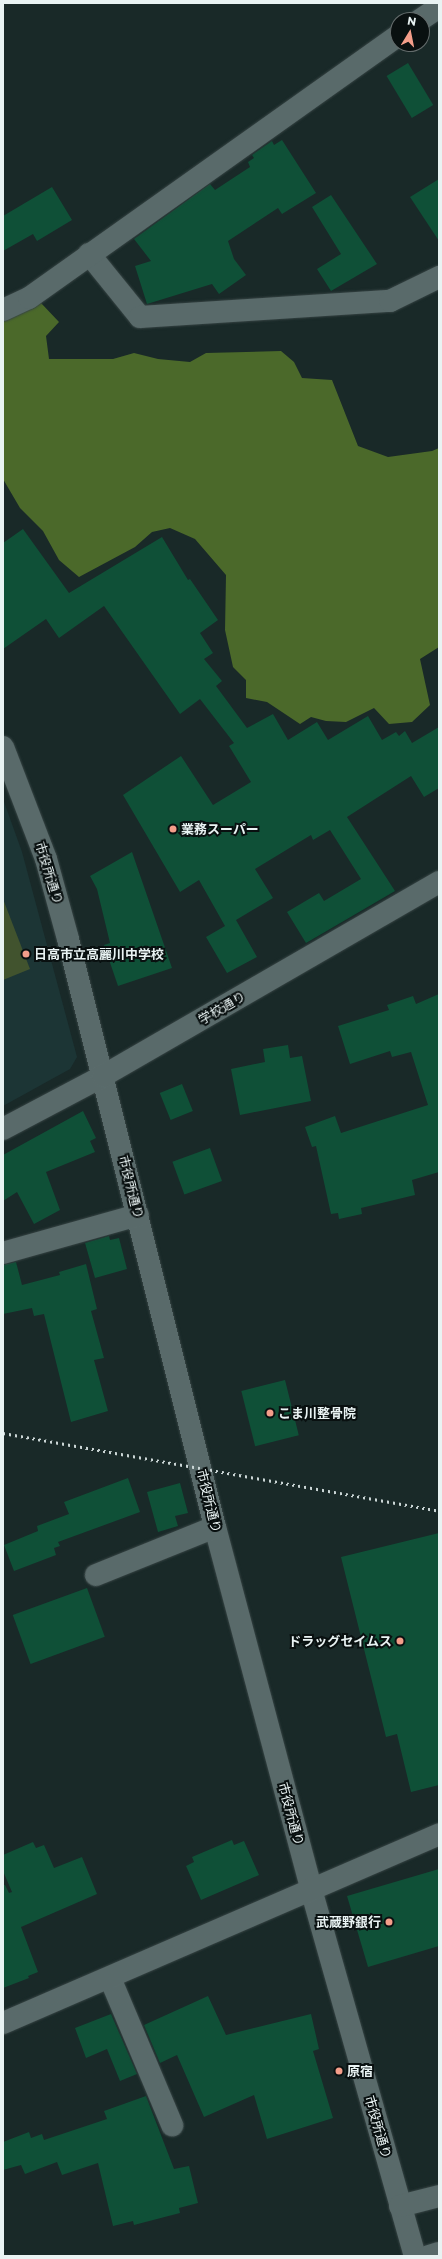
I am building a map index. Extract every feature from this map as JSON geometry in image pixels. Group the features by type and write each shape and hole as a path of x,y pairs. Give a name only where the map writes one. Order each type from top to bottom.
{"street":[{"path":"430,13 439,7"},
{"path":"3,310 29,298 390,42"},
{"path":"89,254 140,317 390,301 439,278"},
{"name":"市役所通り","path":"3,747 46,859 103,1076 215,1527 311,1890 415,2256"},
{"name":"学校通り","path":"3,1129 103,1076 439,882"},
{"path":"3,1253 138,1215"},
{"path":"96,1575 215,1527"},
{"path":"3,2023 110,1978 439,1834"},
{"path":"110,1978 172,2125"},
{"path":"400,2206 439,2196"},
{"path":"429,2256 439,2253"}],"shaded area":[{"name":"日高市立高麗川中学校","path":"3,799 22,852 77,1057 70,1069 3,1106"}],"green space":[{"path":"41,303 59,322 46,336 49,359 113,359 134,353 158,359 190,362 206,353 281,351 294,362 302,378 332,380 358,446 388,457 432,451 439,448 439,647 420,659 430,705 412,722 389,724 374,708 346,722 326,721 311,717 300,724 267,702 246,698 246,680 233,667 225,630 226,575 195,539 170,528 152,532 135,547 79,577 59,560 43,531 20,508 3,479 3,319"},
{"path":"3,899 30,969 3,980"}],"building":[{"path":"408,63 433,105 412,118 387,76"},
{"path":"282,140 316,193 282,214 278,208 228,241 234,259 246,275 219,294 212,284 147,304 135,266 151,261 134,239 210,184 215,190 250,167 248,162 254,158 252,155 272,141 274,145"},
{"path":"439,179 439,241 410,197"},
{"path":"52,187 72,220 37,241 33,234 3,251 3,216"},
{"path":"331,195 377,264 331,291 317,269 341,254 312,207"},
{"path":"23,529 69,593 162,537 188,580 190,579 218,620 200,633 213,653 204,659 222,681 216,686 247,728 273,714 288,740 317,722 328,740 368,716 382,740 396,732 399,736 405,731 412,743 439,727 439,788 424,797 411,776 347,817 395,891 306,943 287,912 319,893 324,901 361,879 330,830 313,840 311,835 255,869 273,898 236,920 257,957 227,973 206,937 225,926 199,880 180,892 123,795 181,756 213,805 251,782 229,746 234,743 200,699 180,714 104,606 59,638 46,619 3,649 3,543"},
{"path":"132,852 172,968 118,986 104,945 110,943 97,889 90,876"},
{"path":"439,994 439,1172 412,1180 415,1195 361,1208 362,1214 339,1219 338,1213 331,1214 316,1146 312,1147 305,1127 335,1116 341,1133 428,1105 411,1052 392,1057 390,1051 350,1064 338,1026 389,1010 387,1005 413,996 416,1004"},
{"path":"288,1045 290,1058 302,1056 311,1101 240,1115 231,1069 265,1062 263,1049"},
{"path":"182,1084 193,1111 171,1120 160,1093"},
{"path":"83,1111 96,1138 90,1141 95,1152 46,1172 60,1210 34,1224 17,1192 3,1201 3,1155"},
{"path":"210,1148 222,1181 184,1195 172,1162"},
{"path":"109,1236 110,1240 119,1238 127,1269 95,1278 85,1243"},
{"path":"16,1262 22,1285 60,1275 59,1272 86,1264 97,1309 91,1311 104,1358 94,1360 108,1411 71,1422 44,1314 34,1316 32,1308 3,1314 3,1265"},
{"name":"こま川整骨院","path":"285,1380 299,1435 255,1446 241,1391"},
{"path":"128,1478 140,1512 58,1542 60,1546 54,1548 56,1555 14,1571 4,1545 38,1531 37,1526 69,1514 64,1502"},
{"path":"180,1483 188,1513 175,1516 178,1526 158,1532 147,1492"},
{"name":"ドラッグセイムス","path":"439,1533 439,1785 411,1792 397,1734 386,1737 341,1557"},
{"path":"87,1588 105,1637 31,1664 13,1615"},
{"path":"232,1840 234,1845 244,1841 259,1875 201,1900 186,1866 194,1862 192,1857"},
{"path":"33,1842 36,1848 44,1845 54,1868 82,1857 97,1894 21,1927 38,1972 28,1976 29,1978 3,1988 3,1885 5,1885 9,1893 12,1892 3,1871 3,1855"},
{"name":"武蔵野銀行","path":"439,1869 439,1946 368,1967 347,1896"},
{"path":"208,1996 226,2035 311,2014 319,2049 313,2051 333,2118 267,2139 254,2095 204,2117 177,2055 160,2063 144,2025"},
{"path":"111,2014 137,2074 120,2081 107,2049 86,2058 75,2028"},
{"path":"146,2096 174,2169 189,2166 198,2203 179,2208 180,2213 134,2225 133,2221 113,2226 98,2163 62,2175 57,2162 25,2174 21,2165 3,2170 3,2142 29,2132 31,2138 42,2134 44,2140 107,2119 104,2111"}],"railway":[{"path":"3,1433 439,1511"}],"place":[{"name":"業務スーパー","path":"173,829"},
{"name":"日高市立高麗川中学校","path":"26,954"},
{"name":"こま川整骨院","path":"270,1413"},
{"name":"ドラッグセイムス","path":"400,1641"},
{"name":"武蔵野銀行","path":"389,1922"},
{"name":"原宿","path":"339,2071"}]}
